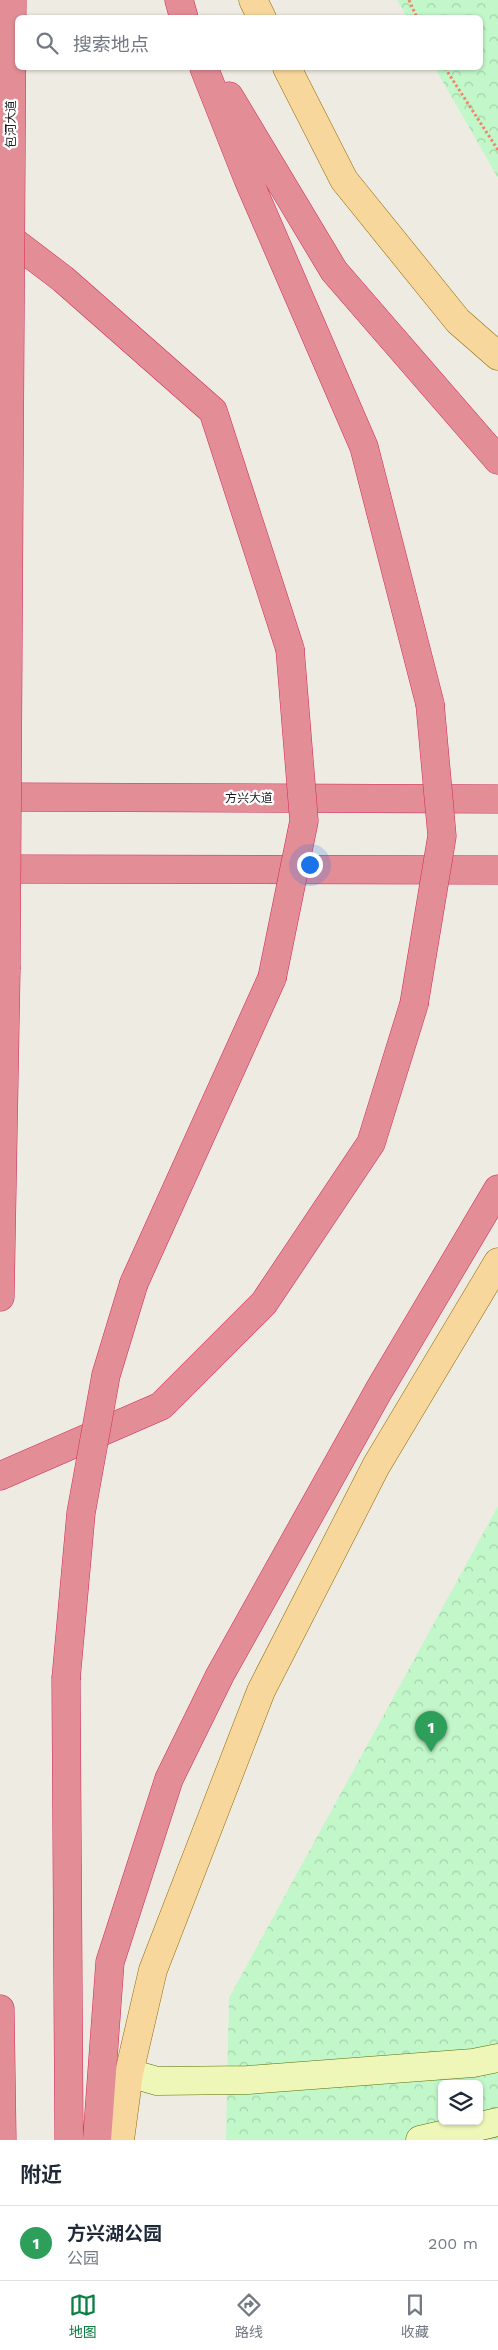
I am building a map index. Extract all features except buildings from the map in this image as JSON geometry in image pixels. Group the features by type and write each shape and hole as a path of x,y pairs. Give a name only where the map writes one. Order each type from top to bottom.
{"highway":[{"name":"包河大道","path":"0,1297 6,969 12,0"},
{"path":"179,0 183,15"},
{"path":"0,1476 161,1406 264,1303 370,1143 414,1004 442,836 430,704 364,447 248,179 205,70"},
{"path":"213,70 334,271 498,460"},
{"path":"0,231 63,279 213,412 290,649 304,822 272,978 134,1283 106,1375 81,1512 66,1679 69,2140"},
{"name":"方兴大道","path":"0,797 498,799"},
{"path":"0,868 498,870"},
{"path":"97,2140 110,1962 169,1779 220,1674 374,1398 498,1189"},
{"path":"0,2009 2,2140"}],"main road":[{"path":"253,0 260,15"},
{"path":"288,70 344,180 458,322 498,356"},
{"path":"120,2140 129,2073 153,1970 261,1691 376,1466 498,1262"}],"street":[{"path":"129,2073 157,2081 248,2080 473,2063 498,2058"},
{"path":"420,2140 498,2122"}],"path":[{"path":"409,0 416,15"},
{"path":"446,70 498,150"}],"green space":[{"path":"397,0 498,0 498,178 436,70 483,70 483,15 406,15"},
{"path":"498,1506 498,2140 226,2140 229,1998"}],"place":[{"name":"方兴湖公园","path":"431,1752"}]}
